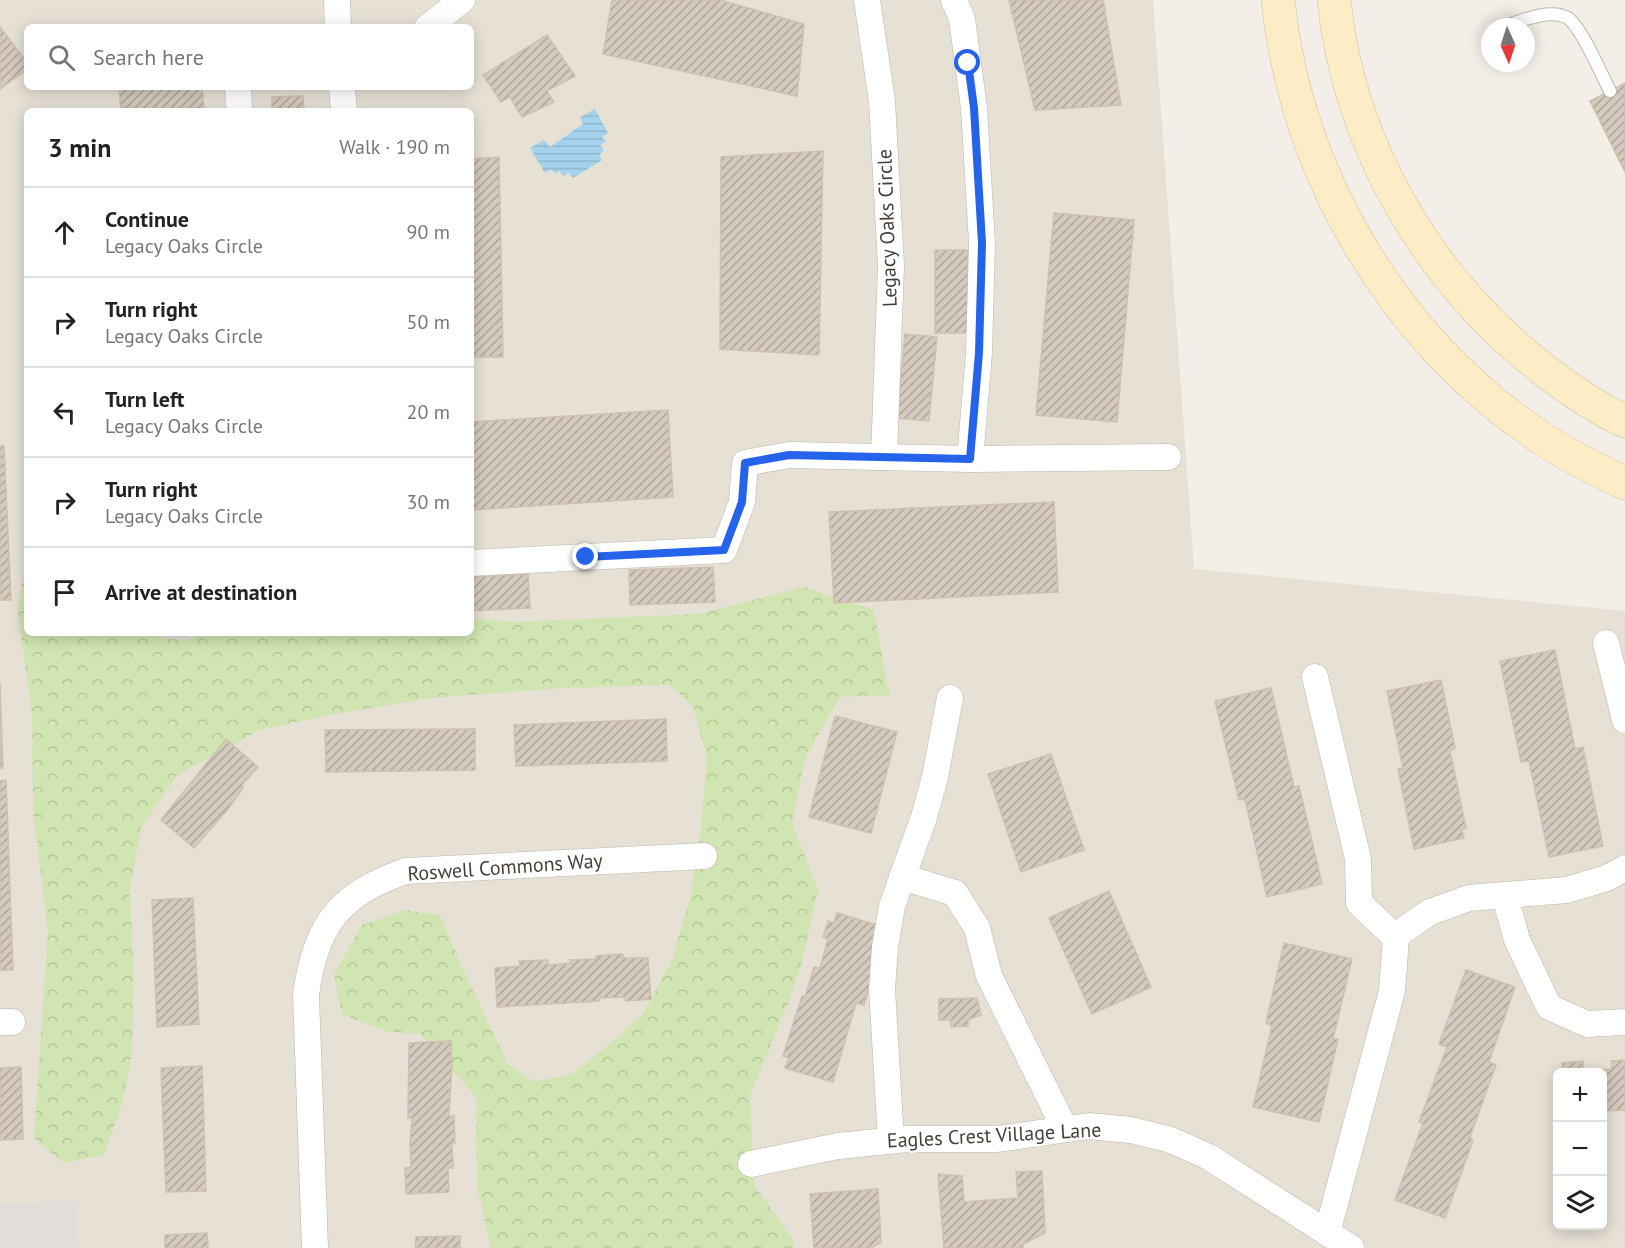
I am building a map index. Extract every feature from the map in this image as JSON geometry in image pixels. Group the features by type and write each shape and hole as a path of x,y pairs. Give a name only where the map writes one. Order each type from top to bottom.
{"street":[{"path":"337,0 338,24"},
{"path":"432,24 462,0"},
{"name":"Legacy Oaks Circle","path":"867,0 882,101 891,266 884,457"},
{"path":"954,0 962,19 974,108 982,243 979,353 970,459"},
{"path":"1278,0 1289,71 1302,120 1321,170 1344,219 1373,268 1412,321 1450,362 1492,401 1537,435 1588,465 1625,483"},
{"path":"1334,0 1344,59 1372,149 1393,193 1420,237 1455,286 1490,323 1521,351 1569,389 1625,421"},
{"path":"238,90 239,108"},
{"path":"342,90 344,108"},
{"path":"474,563 724,550 742,502 745,463 789,455 970,459 1168,457"},
{"path":"1606,643 1625,720"},
{"path":"1315,677 1358,859 1359,903 1396,938"},
{"path":"891,1140 882,988 885,947 892,906 924,817 935,777 950,698"},
{"name":"Roswell Commons Way","path":"315,1248 306,995 310,966 320,937 335,915 353,896 378,881 406,871 704,856"},
{"path":"1328,1233 1392,991 1396,938 1430,912 1469,898 1567,890 1607,878 1625,868"},
{"path":"902,877 956,893 977,928 989,976 1065,1129"},
{"path":"1505,896 1517,940 1549,1007 1587,1024 1625,1023"},
{"name":"Eagles Crest Village Lane","path":"751,1164 838,1146 891,1140 997,1139 1089,1126 1131,1130 1171,1140 1209,1157 1351,1248"}],"lane":[{"path":"1535,18 1549,14 1567,17 1577,27 1610,91"}],"shaded area":[{"path":"0,0 1153,0 1194,569 1625,611 1625,1248 77,1248 76,1200 0,1205"},
{"path":"76,1200 77,1248 0,1248 0,1205"}],"green space":[{"path":"24,573 24,636 156,636 182,641 200,636 474,636 474,618 512,622 699,614 804,587 874,610 889,695 840,697 805,758 792,823 818,890 802,961 788,1003 750,1095 754,1185 792,1239 795,1248 491,1248 478,1190 477,1098 420,1034 385,1031 342,1014 334,975 362,925 405,910 440,915 507,1063 534,1082 572,1074 644,1013 672,959 690,899 701,828 707,759 693,707 670,685 562,688 430,698 325,716 260,730 177,775 141,828 130,888 133,967 132,1053 123,1101 104,1155 64,1163 34,1138 48,931 33,810 32,713 17,607"}],"water":[{"path":"595,109 608,133 602,137 606,142 600,145 604,150 599,155 602,160 573,178 569,173 563,176 559,171 555,174 551,169 545,173 530,148 544,140 550,147 583,124 580,117"}],"building":[{"path":"612,0 720,0 804,24 797,96 603,54"},
{"path":"1009,0 1103,0 1121,105 1035,110"},
{"path":"0,27 24,58 24,71 0,89"},
{"path":"547,35 575,76 547,91 554,102 522,117 510,97 501,102 483,75"},
{"path":"1625,83 1625,172 1590,101"},
{"path":"119,90 202,90 204,108 121,108"},
{"path":"303,96 304,108 272,108 272,97"},
{"path":"823,151 819,355 720,349 721,157"},
{"path":"499,157 503,357 474,357 474,159"},
{"path":"1054,213 1134,220 1117,422 1036,415"},
{"path":"935,250 968,250 968,333 935,333"},
{"path":"905,334 937,337 929,421 897,418"},
{"path":"668,410 673,497 474,510 474,422"},
{"path":"0,446 4,446 11,600 0,600"},
{"path":"1054,502 1058,592 834,603 829,512"},
{"path":"713,567 715,602 630,605 629,570"},
{"path":"528,574 530,608 474,611 474,577"},
{"path":"1555,650 1575,749 1583,747 1603,846 1549,857 1529,761 1521,762 1500,661"},
{"path":"1441,680 1455,748 1450,751 1466,828 1462,830 1464,838 1414,849 1398,769 1403,768 1387,691"},
{"path":"0,683 3,768 0,768"},
{"path":"1271,688 1294,787 1299,786 1322,884 1267,897 1245,799 1239,800 1215,701"},
{"path":"835,716 897,732 871,833 809,817"},
{"path":"666,719 667,761 516,766 514,725"},
{"path":"475,729 475,770 326,772 325,730"},
{"path":"226,739 258,767 242,785 243,788 228,809 194,848 161,820"},
{"path":"1051,754 1084,850 1021,872 988,774"},
{"path":"6,780 13,970 0,970 0,781"},
{"path":"1109,891 1151,987 1092,1014 1049,918"},
{"path":"193,898 199,1024 157,1027 152,900"},
{"path":"837,913 887,928 864,1005 856,1003 833,1082 785,1068 789,1058 783,1056 814,967 820,968 828,939 823,937 828,921 834,923"},
{"path":"1284,943 1352,959 1333,1039 1338,1039 1319,1122 1253,1107 1272,1026 1266,1023"},
{"path":"623,954 623,958 648,958 651,999 626,1001 624,997 600,998 599,1001 497,1007 495,968 520,966 519,961 548,960 548,965 571,963 570,960 596,959 596,956"},
{"path":"1466,970 1515,987 1489,1062 1496,1065 1470,1137 1473,1141 1445,1218 1395,1200 1423,1123 1419,1122 1447,1047 1439,1044"},
{"path":"977,998 981,1015 968,1020 968,1026 951,1027 951,1020 939,1020 939,999"},
{"path":"451,1041 449,1116 454,1116 455,1143 452,1143 453,1168 448,1168 449,1192 406,1194 405,1168 411,1167 412,1118 408,1118 409,1043"},
{"path":"1625,1060 1625,1110 1607,1111 1607,1069 1612,1069 1611,1061"},
{"path":"1583,1061 1583,1068 1563,1068 1562,1063"},
{"path":"202,1066 206,1191 166,1192 161,1068"},
{"path":"21,1067 23,1139 0,1140 0,1068"},
{"path":"1042,1171 1045,1233 1023,1244 1023,1248 944,1248 938,1174 962,1176 964,1202 1018,1198 1016,1172"},
{"path":"878,1189 881,1242 871,1248 814,1248 810,1194"},
{"path":"207,1233 208,1248 165,1248 165,1235"},
{"path":"460,1236 460,1248 415,1248 416,1237"}],"route":[{"path":"586,557 724,550 742,502 745,463 789,455 970,459 979,353 982,243 974,108 968,63"}]}
